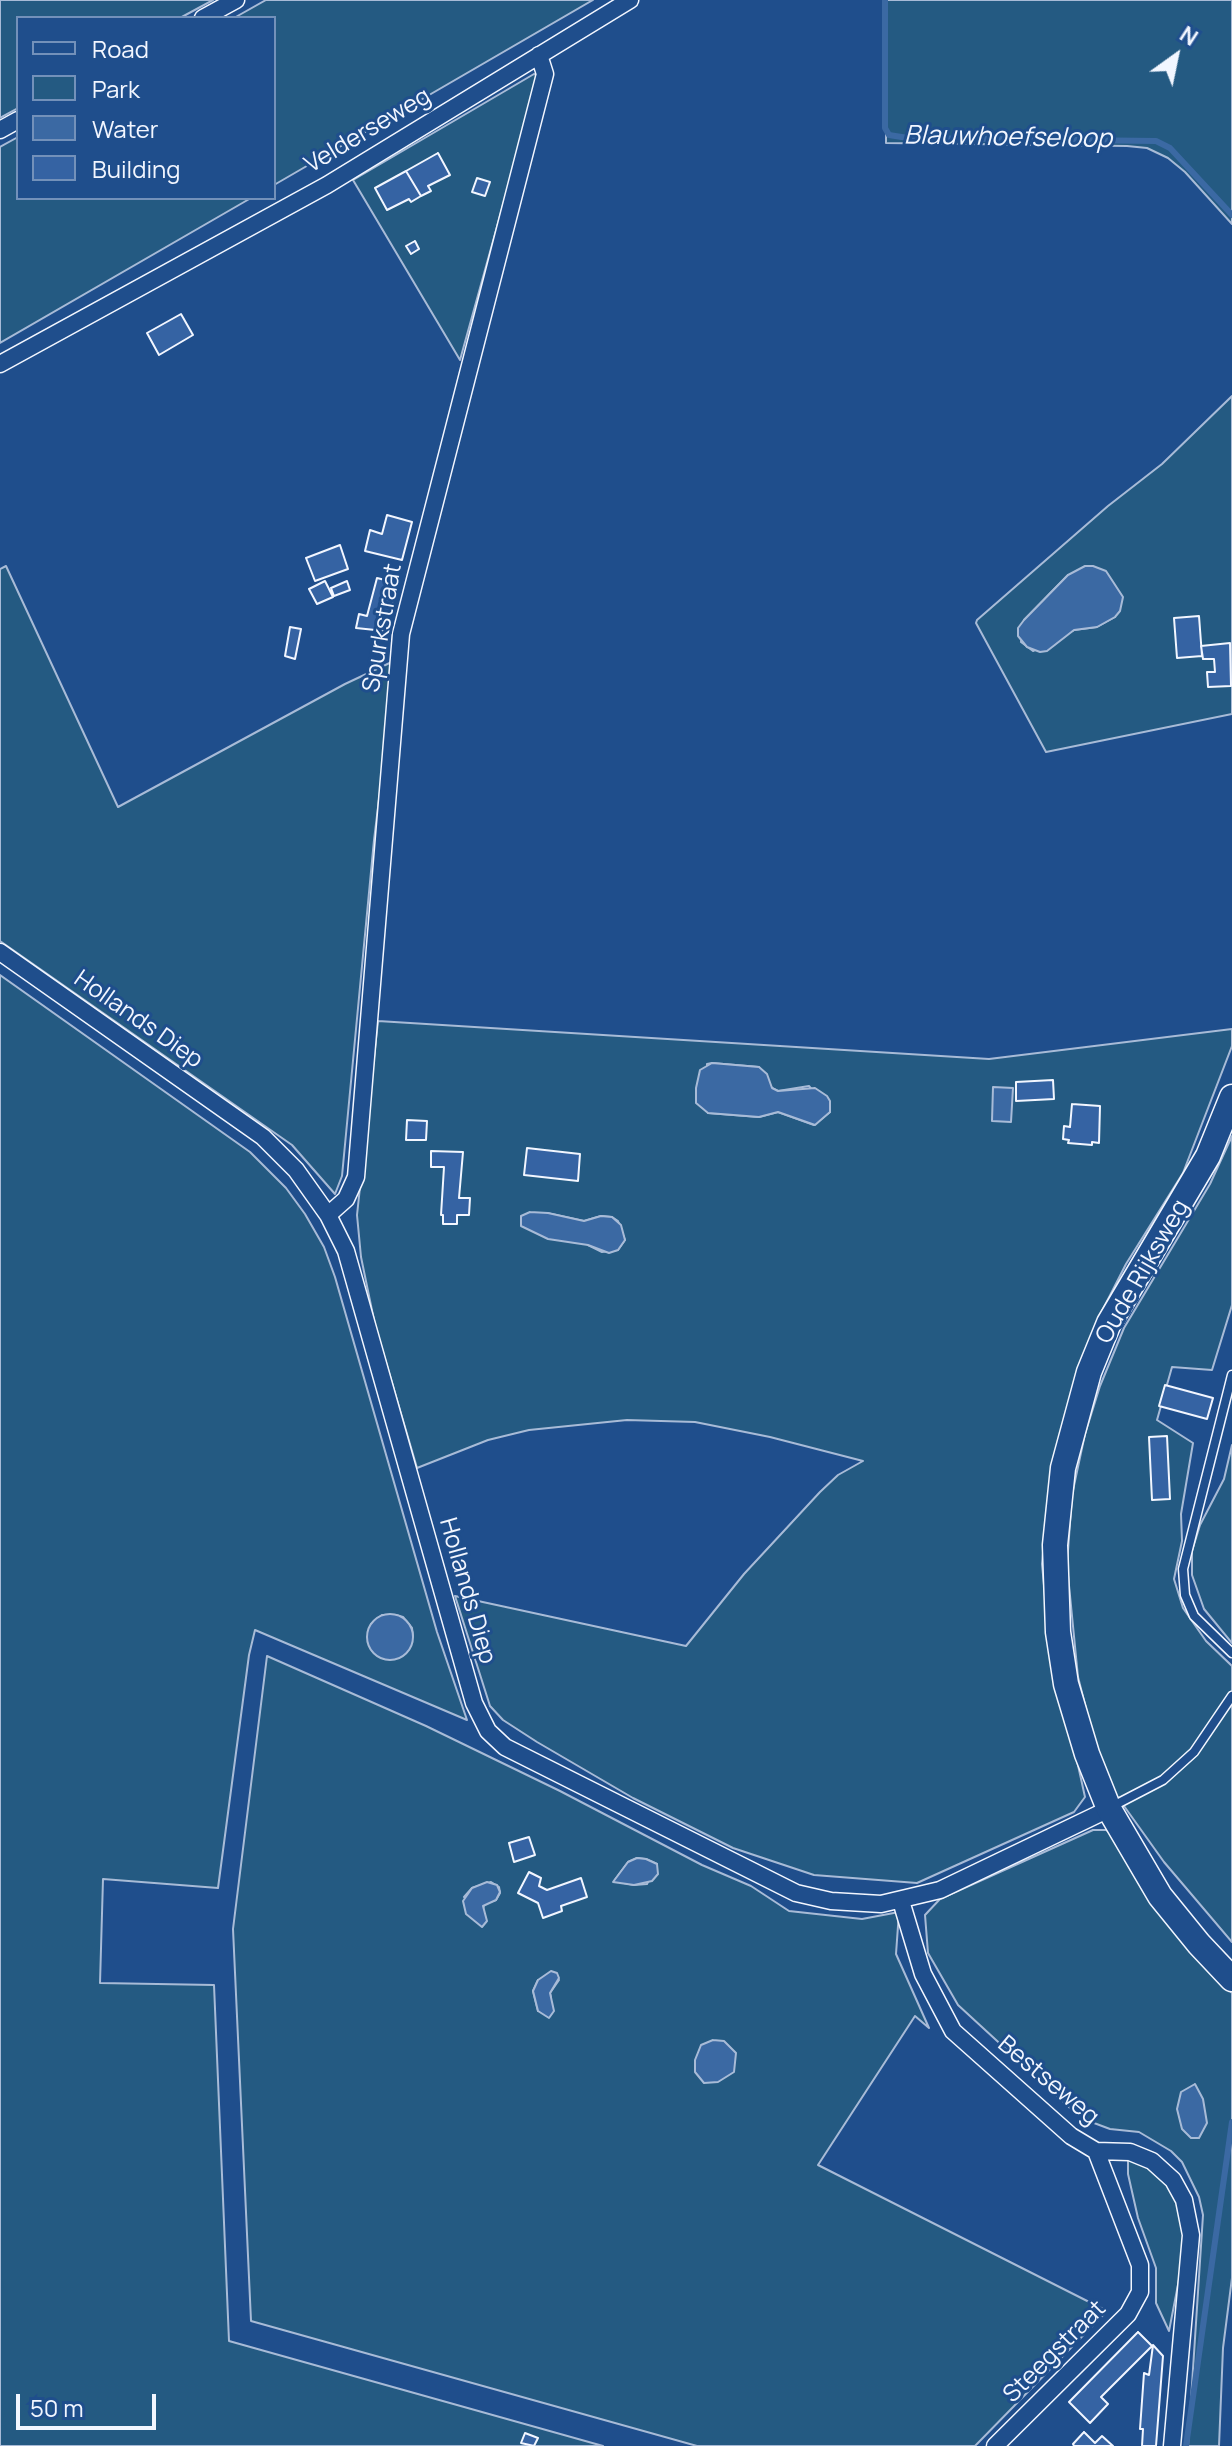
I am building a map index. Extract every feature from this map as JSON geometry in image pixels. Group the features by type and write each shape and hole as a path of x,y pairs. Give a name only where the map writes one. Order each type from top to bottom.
{"street":[{"path":"207,16 236,0"},
{"name":"Velderseweg","path":"0,364 327,185 630,0"},
{"name":"Spurkstraat","path":"328,1215 346,1199 356,1177 401,634 545,74 539,55"},
{"name":"Hollands Diep","path":"0,952 263,1137 296,1170 328,1215 346,1251 474,1703 488,1731 505,1747 796,1893 856,1904 901,1901 940,1890 1109,1809"},
{"name":"Oude Rijksweg","path":"1232,1097 1193,1185 1143,1262 1109,1323 1089,1372 1063,1468 1055,1545 1058,1632 1066,1684 1087,1754 1109,1809 1160,1896 1232,1979"},
{"name":"Bestseweg","path":"901,1901 923,1974 953,2031 1071,2136 1096,2151 1130,2152 1152,2161 1173,2180 1184,2200 1191,2235 1172,2446"},
{"name":"Steegstraat","path":"995,2446 1128,2314 1140,2292 1140,2265 1096,2151"}],"lane":[{"path":"1232,1375 1183,1569 1185,1595 1194,1616 1232,1653"},
{"path":"1109,1809 1163,1780 1194,1752 1232,1696"}],"green space":[{"path":"0,0 213,0 184,16 16,16 16,109 0,118"},
{"path":"266,0 593,0 276,184 276,16 238,16"},
{"path":"887,0 1232,0 1232,224 1185,172 1168,158 1147,148 886,143"},
{"path":"537,75 535,90 460,360 353,180"},
{"path":"16,138 16,200 248,200 0,343 0,147"},
{"path":"1232,396 1232,714 1046,752 977,620 1108,506 1162,464","holes":["1068,575 1115,617 1097,627 1074,630 1033,651 1021,642 1024,620"]},
{"path":"6,566 118,807 345,684 396,660 374,840 342,1176 335,1194 292,1145 0,941 0,569"},
{"path":"0,975 250,1152 286,1188 305,1214 324,1247 335,1277 437,1632 467,1720 255,1630 218,1888 103,1879 100,1983 214,1985 229,2341 603,2446 0,2446","holes":["382,1615 403,1617 412,1628 413,1636 384,1659 372,1651 371,1624"]},
{"path":"378,1021 989,1059 1232,1029 1232,1046 1183,1173 1126,1264 1100,1315 1060,1440 1047,1506 1042,1564 1048,1629 1085,1797 1074,1812 917,1883 814,1875 733,1848 633,1798 503,1720 490,1706 455,1596 686,1646 744,1574 820,1492 838,1475 863,1461 695,1422 627,1420 529,1430 488,1440 417,1468 375,1325 361,1257 357,1215","holes":["707,1064 759,1067 772,1088 778,1091 809,1086 830,1112 814,1125 778,1112 759,1117 708,1113","547,1213 584,1221 601,1216 612,1217 618,1221 625,1240 618,1250 602,1252"]},
{"path":"1232,1136 1232,1305 1212,1370 1172,1367 1157,1420 1193,1443 1181,1514 1182,1541 1174,1579 1183,1608 1206,1641 1232,1666 1232,1942 1164,1862 1114,1792 1093,1736 1078,1677 1067,1565 1072,1495 1085,1434 1100,1386 1124,1328 1210,1184"},
{"path":"1232,1445 1232,1643 1204,1609 1192,1575 1192,1551 1200,1525 1224,1479"},
{"path":"267,1656 426,1726 560,1791 702,1865 751,1886 789,1911 862,1919 899,1912 896,1954 929,2028 915,2016 818,2165 1107,2311 975,2446 697,2446 251,2321 233,1929","holes":["637,1858 657,1864 647,1884 614,1881 628,1862","491,1882 499,1887 500,1893 496,1900 484,1904 483,1910 464,1897 472,1888","538,1980 559,1980 550,1993 551,1998 538,2011 533,1991"]},
{"path":"1093,1830 1111,1833 1199,1959 1232,1993 1232,2278 1223,2348 1219,2446 1188,2446 1203,2215 1199,2197 1182,2162 1171,2151 1139,2132 1110,2129 1070,2108 958,2005 928,1953 925,1915 940,1899"},
{"path":"1128,2158 1158,2172 1182,2207 1185,2249 1169,2331 1156,2303 1156,2268 1138,2218 1128,2174"}],"water":[{"path":"1085,566 1106,571 1123,597 1120,611 1097,627 1074,630 1047,651 1027,647 1018,636 1018,628 1068,575"},
{"path":"712,1063 759,1067 767,1074 772,1088 778,1091 815,1088 827,1096 830,1112 815,1125 778,1112 759,1117 708,1113 696,1103 696,1088 700,1070"},
{"path":"993,1087 1013,1088 1011,1122 992,1121"},
{"path":"530,1212 584,1221 601,1216 612,1217 621,1225 625,1240 618,1250 609,1253 588,1245 548,1239 521,1226 521,1216"},
{"path":"390,1614 406,1621 413,1637 406,1653 390,1660 374,1653 367,1637 374,1621"},
{"path":"637,1858 657,1864 658,1874 652,1881 634,1885 613,1882 628,1862"},
{"path":"487,1882 497,1885 500,1892 496,1900 483,1906 487,1921 482,1927 466,1914 463,1901 472,1888"},
{"path":"551,1971 557,1973 559,1978 550,1993 554,2011 549,2018 538,2011 533,1991 538,1980"},
{"path":"713,2040 724,2041 736,2053 734,2072 718,2082 704,2083 695,2072 695,2060 701,2045"},
{"path":"1195,2084 1203,2099 1207,2123 1199,2138 1191,2138 1182,2129 1177,2109 1181,2092"}],"building":[{"path":"438,153 450,175 428,186 431,191 421,196 406,171"},
{"path":"406,171 421,196 387,210 375,188"},
{"path":"477,178 490,182 485,196 472,192"},
{"path":"415,241 419,249 411,254 406,246"},
{"path":"181,314 193,335 159,355 147,333"},
{"path":"387,515 412,522 402,560 365,551 370,530 382,534"},
{"path":"340,545 348,569 315,581 306,558"},
{"path":"377,578 397,583 385,631 356,628 359,614 367,616"},
{"path":"325,581 333,597 317,604 309,589"},
{"path":"347,581 350,590 334,596 331,588"},
{"path":"1199,616 1202,656 1177,658 1174,618"},
{"path":"290,627 301,629 295,659 285,656"},
{"path":"1230,643 1231,686 1208,687 1207,672 1215,672 1214,659 1203,659 1201,646"},
{"path":"1053,1080 1054,1099 1016,1101 1016,1082"},
{"path":"1072,1104 1100,1106 1099,1143 1068,1143 1069,1140 1063,1139 1064,1126 1070,1127"},
{"path":"407,1120 427,1121 426,1140 406,1140"},
{"path":"527,1148 580,1154 578,1181 524,1175"},
{"path":"431,1151 463,1152 459,1198 470,1198 469,1215 457,1215 457,1224 443,1224 444,1167 431,1167"},
{"path":"1165,1385 1213,1398 1207,1419 1159,1406"},
{"path":"1167,1436 1170,1499 1152,1500 1149,1437"},
{"path":"529,1837 535,1855 514,1862 509,1843"},
{"path":"529,1872 541,1878 539,1886 547,1890 581,1878 587,1897 561,1906 562,1911 543,1918 538,1903 518,1893"},
{"path":"1138,2332 1152,2346 1101,2397 1108,2404 1090,2423 1069,2402"},
{"path":"1153,2345 1163,2356 1156,2446 1142,2446 1143,2429 1140,2429 1144,2373 1149,2375"},
{"path":"1084,2432 1095,2443 1102,2436 1113,2446 1074,2446"},
{"path":"525,2433 538,2438 534,2446 521,2443"}],"waterway":[{"name":"Blauwhoefseloop","path":"885,0 885,128 889,135 908,138 1156,141 1170,148 1232,215"},
{"path":"1186,2446 1232,2122"}]}
